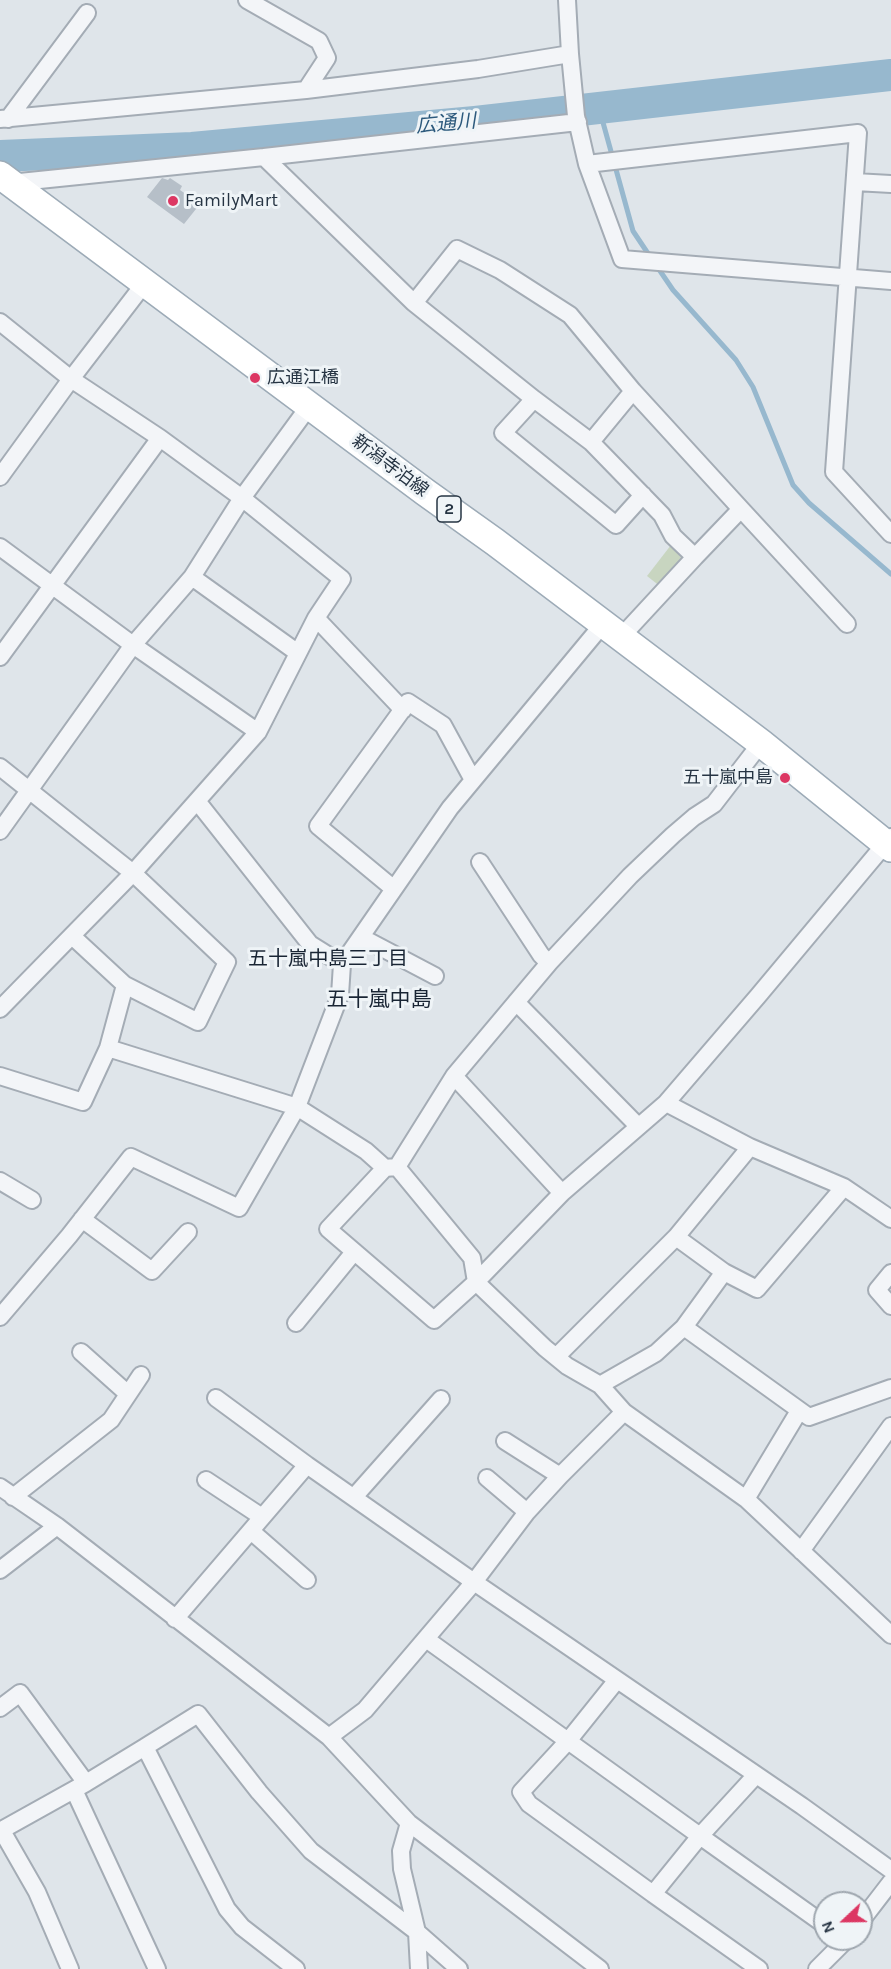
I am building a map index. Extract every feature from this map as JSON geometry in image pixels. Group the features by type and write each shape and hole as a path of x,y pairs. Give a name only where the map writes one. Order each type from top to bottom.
{"main road":[{"name":"新潟寺泊線","path":"3,180 310,405 761,743 889,842"}],"street":[{"path":"248,0 270,6 319,42 327,58 306,90"},
{"path":"567,0 577,119 587,164 622,259 891,281"},
{"path":"4,119 87,13"},
{"path":"4,119 306,90 571,58"},
{"path":"3,180 264,156 577,119"},
{"path":"587,164 858,133 834,472 887,524"},
{"path":"264,156 414,303 591,442 662,515 673,536 695,557"},
{"path":"855,182 891,184"},
{"path":"414,303 457,249 500,270 570,315 633,391 847,624"},
{"path":"0,477 70,379 144,284"},
{"path":"0,322 70,379 160,438 242,498 342,579 316,618 258,732 134,873 0,1008"},
{"path":"591,442 633,391"},
{"path":"534,399 503,433 616,525 643,495"},
{"path":"0,831 133,645 192,577 242,498 310,405"},
{"path":"0,657 160,438"},
{"path":"0,1317 131,1157 239,1208 297,1107 340,995 342,964 450,808 473,780 612,631 695,557 741,509"},
{"path":"0,547 133,645 258,732"},
{"path":"192,577 298,653"},
{"path":"316,618 403,710"},
{"path":"394,889 318,826 408,702 443,725 473,780"},
{"path":"761,743 714,804 694,817 630,876 549,963 454,1076 391,1167 328,1229 434,1320 476,1282 562,1193 666,1103 889,842"},
{"path":"0,767 134,873 227,962 198,1022 124,985 72,936"},
{"path":"197,801 310,944 342,964"},
{"path":"480,862 541,955 549,963"},
{"path":"361,938 435,976"},
{"path":"0,1076 83,1102 108,1048 124,985"},
{"path":"516,1002 638,1126"},
{"path":"108,1048 297,1107 391,1167 472,1258 476,1282 556,1357 600,1385 624,1412 746,1498 891,1635"},
{"path":"454,1076 562,1193"},
{"path":"666,1103 750,1147 844,1187 891,1219"},
{"path":"556,1357 676,1237 750,1147"},
{"path":"0,1180 32,1200"},
{"path":"676,1237 724,1272 757,1289 844,1187"},
{"path":"82,1219 152,1271 188,1232"},
{"path":"296,1323 354,1252"},
{"path":"600,1385 656,1353 684,1327 724,1272"},
{"path":"891,1272 877,1290 891,1306"},
{"path":"684,1327 809,1417 891,1388"},
{"path":"81,1352 128,1394"},
{"path":"141,1375 111,1420 6,1492 57,1526 329,1737 409,1823 600,1969"},
{"path":"216,1398 474,1582 891,1869"},
{"path":"354,1497 441,1399"},
{"path":"746,1498 799,1411"},
{"path":"329,1737 364,1710 474,1582 528,1512 560,1476 624,1412"},
{"path":"801,1551 891,1426"},
{"path":"505,1441 560,1476"},
{"path":"175,1619 307,1465"},
{"path":"487,1478 528,1512"},
{"path":"206,1480 262,1517"},
{"path":"0,1570 57,1526"},
{"path":"251,1531 307,1580"},
{"path":"426,1639 813,1916"},
{"path":"617,1680 568,1741 521,1792 529,1804 759,1969"},
{"path":"0,1708 20,1693 80,1786 156,1969"},
{"path":"70,1969 37,1892 1,1831 198,1714 259,1792 311,1851 417,1932 459,1969"},
{"path":"145,1747 227,1909 242,1927 296,1969"},
{"path":"653,1894 700,1836 756,1775"},
{"path":"409,1823 401,1851 402,1869 417,1932 419,1969"},
{"path":"873,1905 891,1882"},
{"path":"817,1969 835,1951"}],"green space":[{"path":"671,545 682,559 661,587 647,576"}],"building":[{"name":"FamilyMart","path":"162,178 168,180 170,178 182,186 180,190 200,204 184,224 147,197"}],"waterway":[{"name":"広通川","path":"0,156 192,148 475,122 891,75"},
{"path":"599,108 633,231 651,258"},
{"path":"656,265 673,290 736,360 753,387 793,485 809,503 891,574"}],"place":[{"name":"FamilyMart","path":"173,201"},
{"name":"広通江橋","path":"255,378"},
{"name":"五十嵐中島","path":"785,778"}],"district":[{"name":"五十嵐中島三丁目","path":"328,959"},
{"name":"五十嵐中島","path":"379,1000"}]}
